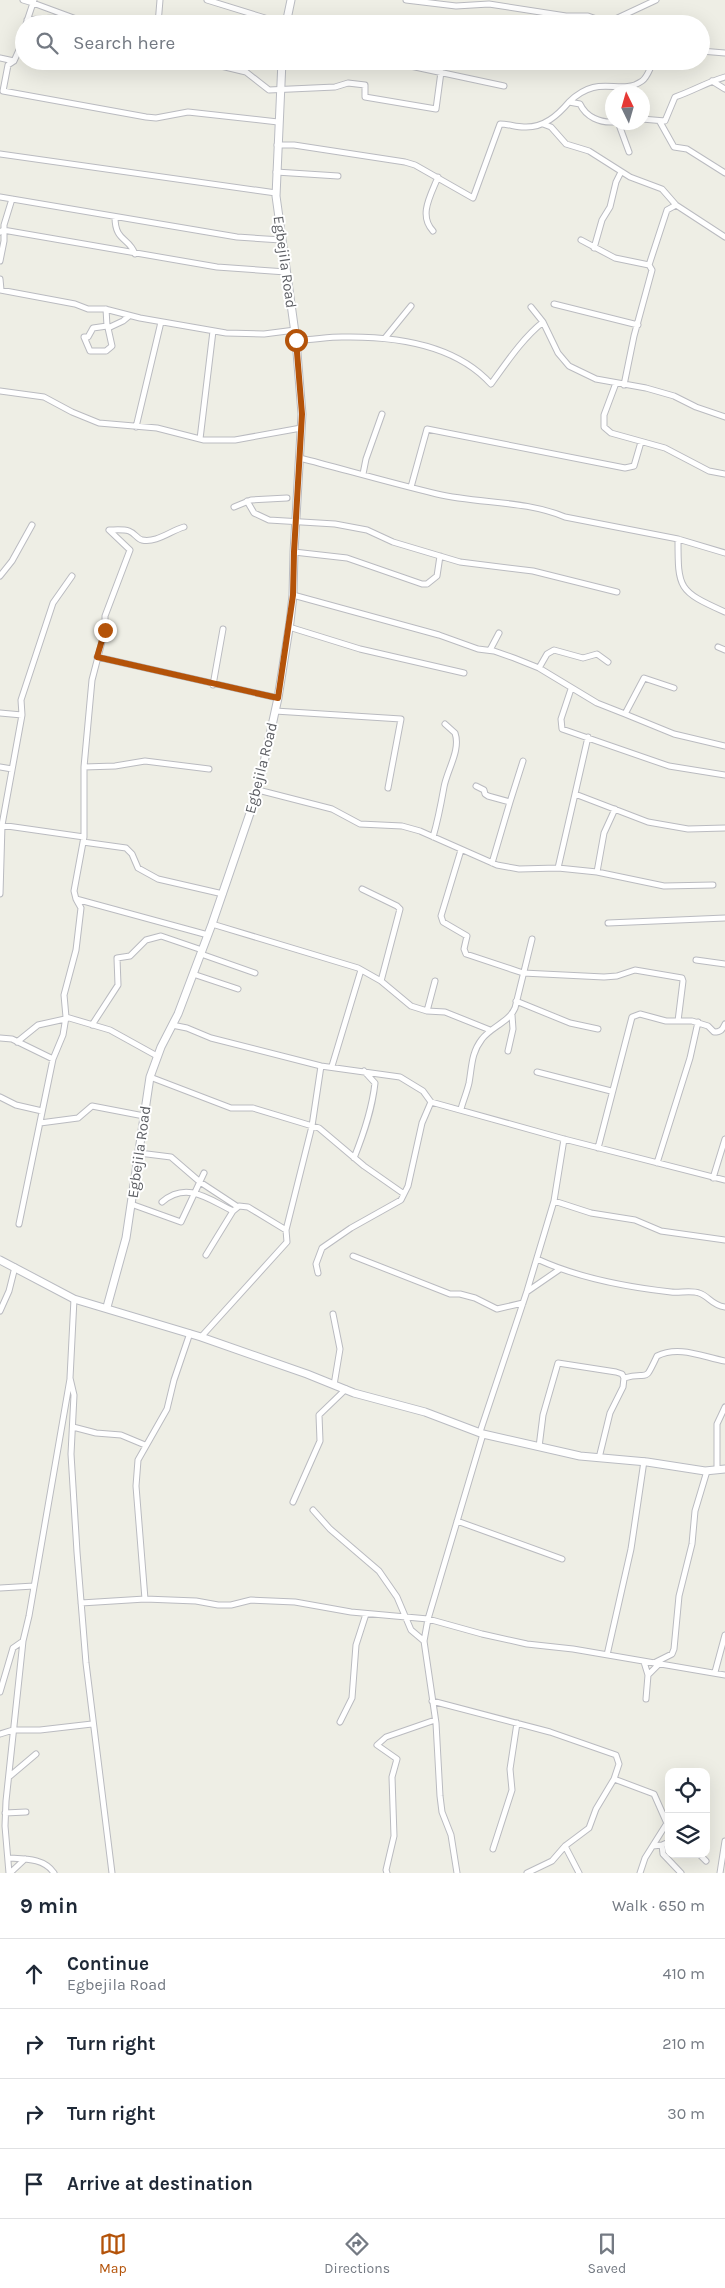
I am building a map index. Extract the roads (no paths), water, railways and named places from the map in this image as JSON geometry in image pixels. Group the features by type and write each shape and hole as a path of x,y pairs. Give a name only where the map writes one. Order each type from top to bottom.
{"street":[{"path":"23,0 34,2 64,15"},
{"path":"159,15 160,0"},
{"path":"207,0 255,15"},
{"path":"288,15 291,0"},
{"path":"406,0 456,6 489,4 560,15"},
{"path":"626,15 656,0"},
{"path":"29,15 34,2"},
{"path":"710,52 725,53"},
{"path":"0,58 14,61"},
{"path":"15,58 8,66 3,91 146,118 188,112 278,122"},
{"path":"238,70 246,72 269,90 335,87 348,83 366,85 366,97 436,109 441,72"},
{"name":"Egbejila Road","path":"107,1307 122,1254 150,1077 157,1056 202,952 258,790 278,698 289,627 293,595 301,428 295,330 281,240 276,193 275,172 282,70"},
{"path":"431,70 504,86"},
{"path":"277,145 294,145 405,162 438,177 472,198 500,124 525,127 543,124 560,113 580,92 594,86 606,85 628,88 644,80 649,70"},
{"path":"650,120 665,121 675,97 725,77"},
{"path":"712,81 725,89"},
{"path":"569,102 580,104 584,114 605,121"},
{"path":"660,122 674,147 687,150 725,173"},
{"path":"543,124 552,127 566,144 596,154 621,172 662,189 676,205 725,237"},
{"path":"621,130 629,152"},
{"path":"0,154 276,193"},
{"path":"275,172 338,176"},
{"path":"594,248 602,220 610,208 616,182 621,172"},
{"path":"433,231 425,221 425,212 438,177"},
{"path":"0,197 236,237 281,240"},
{"path":"0,261 4,241 2,231 12,199"},
{"path":"624,385 652,270 649,265 666,210 676,205"},
{"path":"115,217 116,232 134,250 135,254"},
{"path":"2,231 217,267 286,272"},
{"path":"581,240 616,258 649,265"},
{"path":"0,279 0,297"},
{"path":"1,290 75,304 88,309 106,309 129,316 213,331 249,335 295,330"},
{"path":"554,304 638,325"},
{"path":"385,338 411,306"},
{"path":"531,307 543,322 558,353 569,366 596,379 646,388 674,396 696,407 725,417"},
{"path":"106,309 107,326 93,328 88,336 84,336 90,351 106,350 112,346 108,328 122,322 129,316"},
{"path":"136,427 161,322"},
{"path":"296,340 339,337 385,338 444,352 469,366 492,384 514,351 543,322"},
{"path":"200,439 213,331"},
{"path":"616,383 604,415 604,427 611,433 665,448 709,471 725,474"},
{"path":"0,391 44,397 72,412 99,423 157,428 200,439 235,440 301,428"},
{"path":"363,474 366,459 382,414"},
{"path":"411,487 426,430 625,468 634,466 641,442"},
{"path":"300,458 439,494 520,504 590,522 678,539 725,553"},
{"path":"234,507 247,501 287,498"},
{"path":"247,501 257,515 273,520 367,530 393,542 460,562 533,571 617,592"},
{"path":"0,576 12,561 32,524"},
{"path":"19,1224 53,1059 63,1035 65,1018 64,995 76,950 81,908 74,891 84,839 84,767 92,680 105,630 105,616 130,550 109,530 129,531 140,540 150,540 162,538 172,531 184,527"},
{"path":"678,539 678,574 683,587 694,597 725,612"},
{"path":"294,552 347,558 422,584 427,584 437,576 440,556"},
{"path":"0,894 1,825 22,715 22,700 53,604 72,576"},
{"path":"293,595 439,635 478,649 490,650 539,668 597,704 674,734 725,746"},
{"path":"289,627 360,650 464,673"},
{"path":"214,685 223,629"},
{"path":"490,650 499,633"},
{"path":"718,647 725,650"},
{"path":"539,668 547,654 554,650 583,658 597,654 608,662"},
{"path":"97,657 278,698"},
{"path":"625,714 644,678 674,688"},
{"path":"571,689 560,726 562,729 670,766 725,775"},
{"path":"275,711 401,719 388,788"},
{"path":"0,712 22,715"},
{"path":"433,837 441,812 444,786 457,744 456,733 445,724"},
{"path":"558,868 588,737"},
{"path":"84,767 115,766 145,761 209,769"},
{"path":"492,863 523,761"},
{"path":"0,767 12,769"},
{"path":"476,786 484,790 488,796 510,802"},
{"path":"258,790 332,809 360,824 402,826 420,831 492,863 509,868 558,868 597,872 664,886 713,885"},
{"path":"575,794 648,822 669,827 725,828"},
{"path":"597,872 604,833 614,809"},
{"path":"1,825 126,848 132,854 138,868 158,879 223,894"},
{"path":"461,850 443,910 442,920 467,936 464,949 466,954 523,972 604,977 617,976 635,970 682,978 678,1021"},
{"path":"362,889 400,909 381,981"},
{"path":"76,899 208,935"},
{"path":"608,923 725,918"},
{"path":"212,924 361,970 381,981 411,1006 427,1011 445,1012 490,1030"},
{"path":"92,1024 118,985 117,958 130,956 146,940 161,936 255,973"},
{"path":"508,1051 513,1029 512,1015 532,939"},
{"path":"696,960 725,964"},
{"path":"332,1066 361,970"},
{"path":"193,974 238,989"},
{"path":"427,1011 435,981"},
{"path":"516,1000 570,1023 598,1029"},
{"path":"598,1148 611,1091 634,1014 666,1021 698,1022 708,1026 714,1032 719,1032 725,1024"},
{"path":"461,1109 468,1086 473,1055 477,1046 490,1030 512,1015"},
{"path":"17,1042 38,1025 65,1018 110,1030 157,1056"},
{"path":"656,1163 690,1058 698,1022"},
{"path":"172,1025 187,1028 211,1038 321,1066 392,1075 406,1079 423,1091 431,1102 461,1109 564,1140 725,1180"},
{"path":"0,1038 17,1042 53,1059"},
{"path":"201,1337 287,1242 286,1230 312,1126 321,1066"},
{"path":"354,1158 368,1124 375,1090 375,1083 364,1071"},
{"path":"538,1072 611,1091"},
{"path":"150,1077 230,1108 253,1108 319,1128 354,1158 404,1194"},
{"path":"0,1097 16,1105 42,1111"},
{"path":"318,1273 316,1264 322,1248 351,1228 401,1200 408,1186 422,1123 431,1102"},
{"path":"40,1123 78,1118 92,1106 144,1116"},
{"path":"713,1178 725,1139"},
{"path":"457,1873 451,1835 440,1804 435,1720 424,1642 428,1619 481,1433 523,1304 554,1200 564,1140"},
{"path":"139,1153 172,1157 235,1209"},
{"path":"131,1204 181,1222 204,1173"},
{"path":"162,1202 171,1194 195,1193 235,1209"},
{"path":"554,1200 591,1213 635,1220 661,1230 725,1240"},
{"path":"206,1255 235,1209 243,1205 286,1230"},
{"path":"353,1256 450,1294 460,1294 475,1298 496,1309 523,1304"},
{"path":"536,1259 560,1270 582,1276 672,1292 699,1293 716,1306 725,1307"},
{"path":"0,1260 74,1299 107,1307 137,1319 201,1337 380,1401 425,1412 481,1433 580,1456 644,1462 707,1471 721,1470 717,1424 725,1407"},
{"path":"0,1312 9,1291 15,1267"},
{"path":"527,1291 560,1270"},
{"path":"10,1873 5,1813 13,1730 23,1641 70,1378 74,1299"},
{"path":"333,1314 340,1349 334,1385"},
{"path":"145,1599 136,1473 138,1460 167,1409 174,1380 190,1334"},
{"path":"624,1378 650,1374 657,1356 671,1351 688,1352 725,1362"},
{"path":"539,1447 543,1415 558,1363 616,1372 622,1374 624,1378 623,1387 610,1413 599,1458"},
{"path":"70,1378 74,1395 72,1454 81,1603 92,1724 112,1873"},
{"path":"293,1502 320,1441 319,1415 346,1389"},
{"path":"73,1426 96,1433 121,1434 146,1445"},
{"path":"607,1655 631,1549 644,1462"},
{"path":"672,1664 671,1655 675,1645 679,1596 692,1544 696,1511 707,1471"},
{"path":"314,1510 330,1529 379,1571 397,1597 411,1630 424,1642"},
{"path":"457,1521 562,1559"},
{"path":"0,1588 34,1586"},
{"path":"81,1603 145,1599 196,1601 231,1605 251,1600 275,1600 366,1614 428,1619 527,1644 644,1662 672,1664 725,1675"},
{"path":"340,1722 352,1698 356,1645 366,1614"},
{"path":"715,1672 725,1635"},
{"path":"0,1692 13,1648 23,1641"},
{"path":"648,1675 656,1663 671,1655"},
{"path":"644,1662 648,1675 646,1699"},
{"path":"432,1701 517,1723 585,1743 616,1755 619,1764 614,1779 596,1808 589,1828 565,1846 552,1861 527,1873"},
{"path":"387,1873 386,1870 394,1836 392,1777 397,1759 377,1745 386,1737 435,1720"},
{"path":"493,1849 512,1790 510,1768 517,1723"},
{"path":"0,1734 13,1730 40,1730 92,1724"},
{"path":"9,1776 36,1754"},
{"path":"614,1779 654,1794 665,1819"},
{"path":"5,1813 26,1812"},
{"path":"640,1873 645,1858 665,1830"},
{"path":"720,1873 725,1841"},
{"path":"653,1846 665,1844"},
{"path":"662,1845 663,1854 681,1873"},
{"path":"565,1846 579,1873"},
{"path":"8,1858 37,1860 51,1868 54,1873"},
{"path":"703,1858 706,1861"},
{"path":"10,1873 25,1860"}]}
